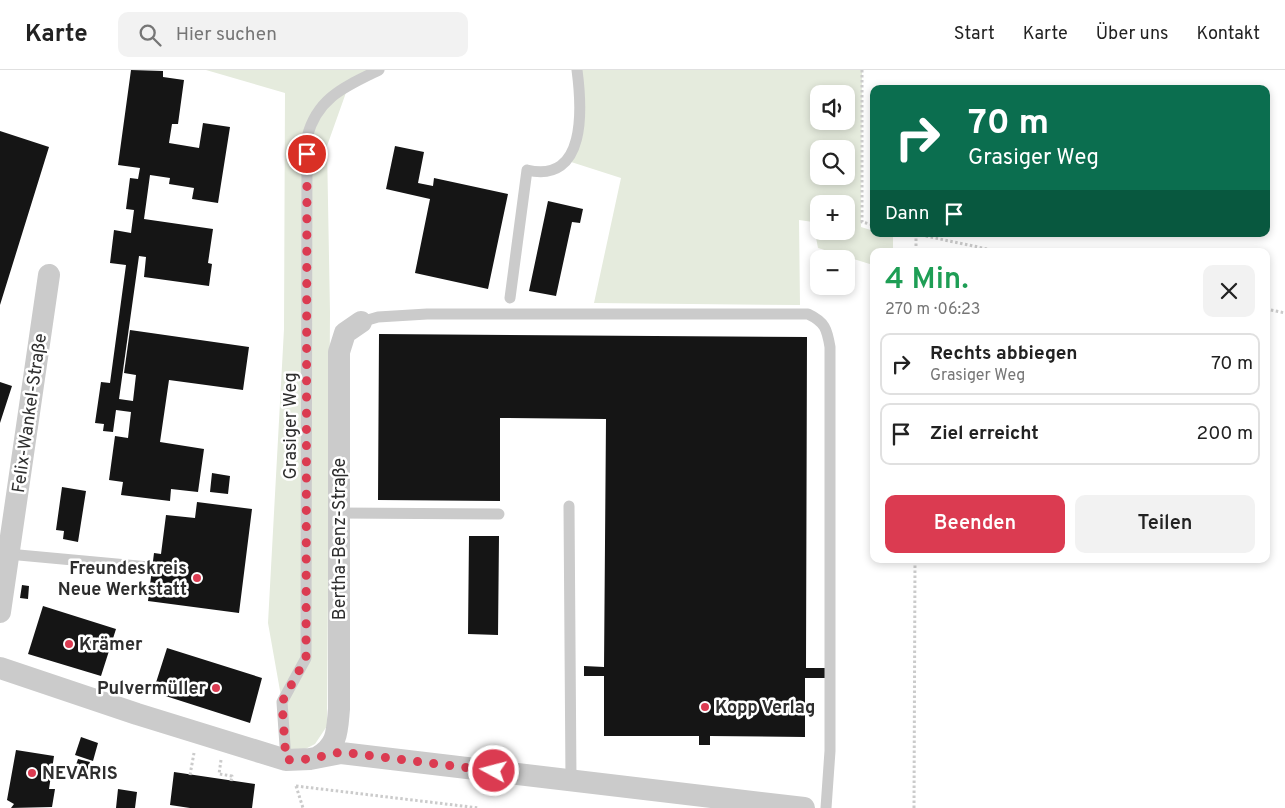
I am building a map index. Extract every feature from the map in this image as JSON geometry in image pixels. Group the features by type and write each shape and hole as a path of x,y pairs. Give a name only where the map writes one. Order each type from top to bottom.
{"street":[{"name":"Felix-Wankel-Straße","path":"0,612 49,275"},
{"name":"Bertha-Benz-Straße","path":"318,757 329,750 337,734 339,352 345,333 361,322"},
{"path":"0,668 138,714 286,760 318,757 341,752 804,808"}],"lane":[{"name":"Grasiger Weg","path":"286,760 282,702 306,658 307,137 315,114 322,105 348,87 379,70"},
{"path":"510,298 527,170 542,174 557,170 572,154 580,125 577,70"},
{"path":"361,322 378,317 427,314 808,314 820,320 828,332 830,347 830,741 826,808"},
{"path":"569,506 571,780"},
{"path":"338,513 499,514"},
{"path":"8,554 149,567"}],"path":[{"path":"862,70 862,222 870,224"},
{"path":"930,237 983,248"},
{"path":"1270,311 1285,314"},
{"path":"914,808 915,563"},
{"path":"286,760 303,808"},
{"path":"296,786 479,808"}],"shaded area":[{"path":"206,70 379,70 348,87 327,146 330,313 327,726 315,744 286,759 282,702 268,623 284,329 285,93"},
{"path":"575,70 862,70 861,227 870,230 870,237 893,237 893,248 870,248 870,264 855,259 855,250 824,250 818,248 816,240 855,240 855,195 810,195 810,222 799,220 800,305 594,303 621,178 568,161 580,125"}],"building":[{"path":"131,70 163,71 163,77 184,80 178,124 172,124 169,143 199,148 203,123 230,127 218,203 192,199 194,188 169,184 170,178 150,175 144,219 213,229 208,263 212,264 209,286 144,277 146,257 139,256 119,399 133,401 136,375 124,373 130,330 249,347 243,390 169,380 160,442 204,449 198,492 171,489 170,501 121,495 123,482 109,480 115,436 128,438 131,412 116,410 113,432 103,431 104,424 95,423 101,382 110,383 126,265 110,263 114,230 131,233 134,210 126,209 130,178 138,179 140,168 118,165"},
{"path":"0,131 49,147 0,305"},
{"path":"395,146 424,152 418,183 433,186 434,178 508,194 488,289 415,273 430,199 386,189"},
{"path":"548,201 583,209 580,223 572,222 556,296 529,291"},
{"path":"379,334 807,337 806,668 825,668 825,678 805,678 805,737 710,736 710,745 699,745 699,736 604,736 604,676 584,676 584,666 604,667 606,419 500,418 500,501 378,500"},
{"path":"0,382 12,386 0,423"},
{"path":"212,473 230,476 228,494 210,492"},
{"path":"62,487 86,491 78,542 63,539 64,531 56,530"},
{"name":"Freundeskreis Neue Werkstatt","path":"197,502 252,509 239,613 148,601 154,553 161,554 166,515 195,518"},
{"path":"469,536 499,536 498,635 468,634"},
{"path":"22,585 29,586 28,599 20,598"},
{"path":"43,606 116,629 101,676 28,654"},
{"path":"167,648 262,678 250,723 153,692"},
{"path":"81,737 98,743 93,761 75,755"},
{"path":"16,750 54,756 49,789 55,789 52,807 11,808 14,804 7,800"},
{"path":"78,759 90,762 86,774 74,771"},
{"path":"174,772 255,784 252,808 190,808 170,805"},
{"path":"118,789 137,792 135,808 116,808"}],"place":[{"name":"Freundeskreis Neue Werkstatt","path":"197,578"},
{"name":"Krämer","path":"69,644"},
{"name":"Pulvermüller","path":"216,688"},
{"name":"Kopp Verlag","path":"705,707"},
{"name":"NEVARIS","path":"32,773"}],"route":[{"path":"307,154 308,487 306,658 300,673 282,702 286,760 310,759 341,752 494,771"}]}
